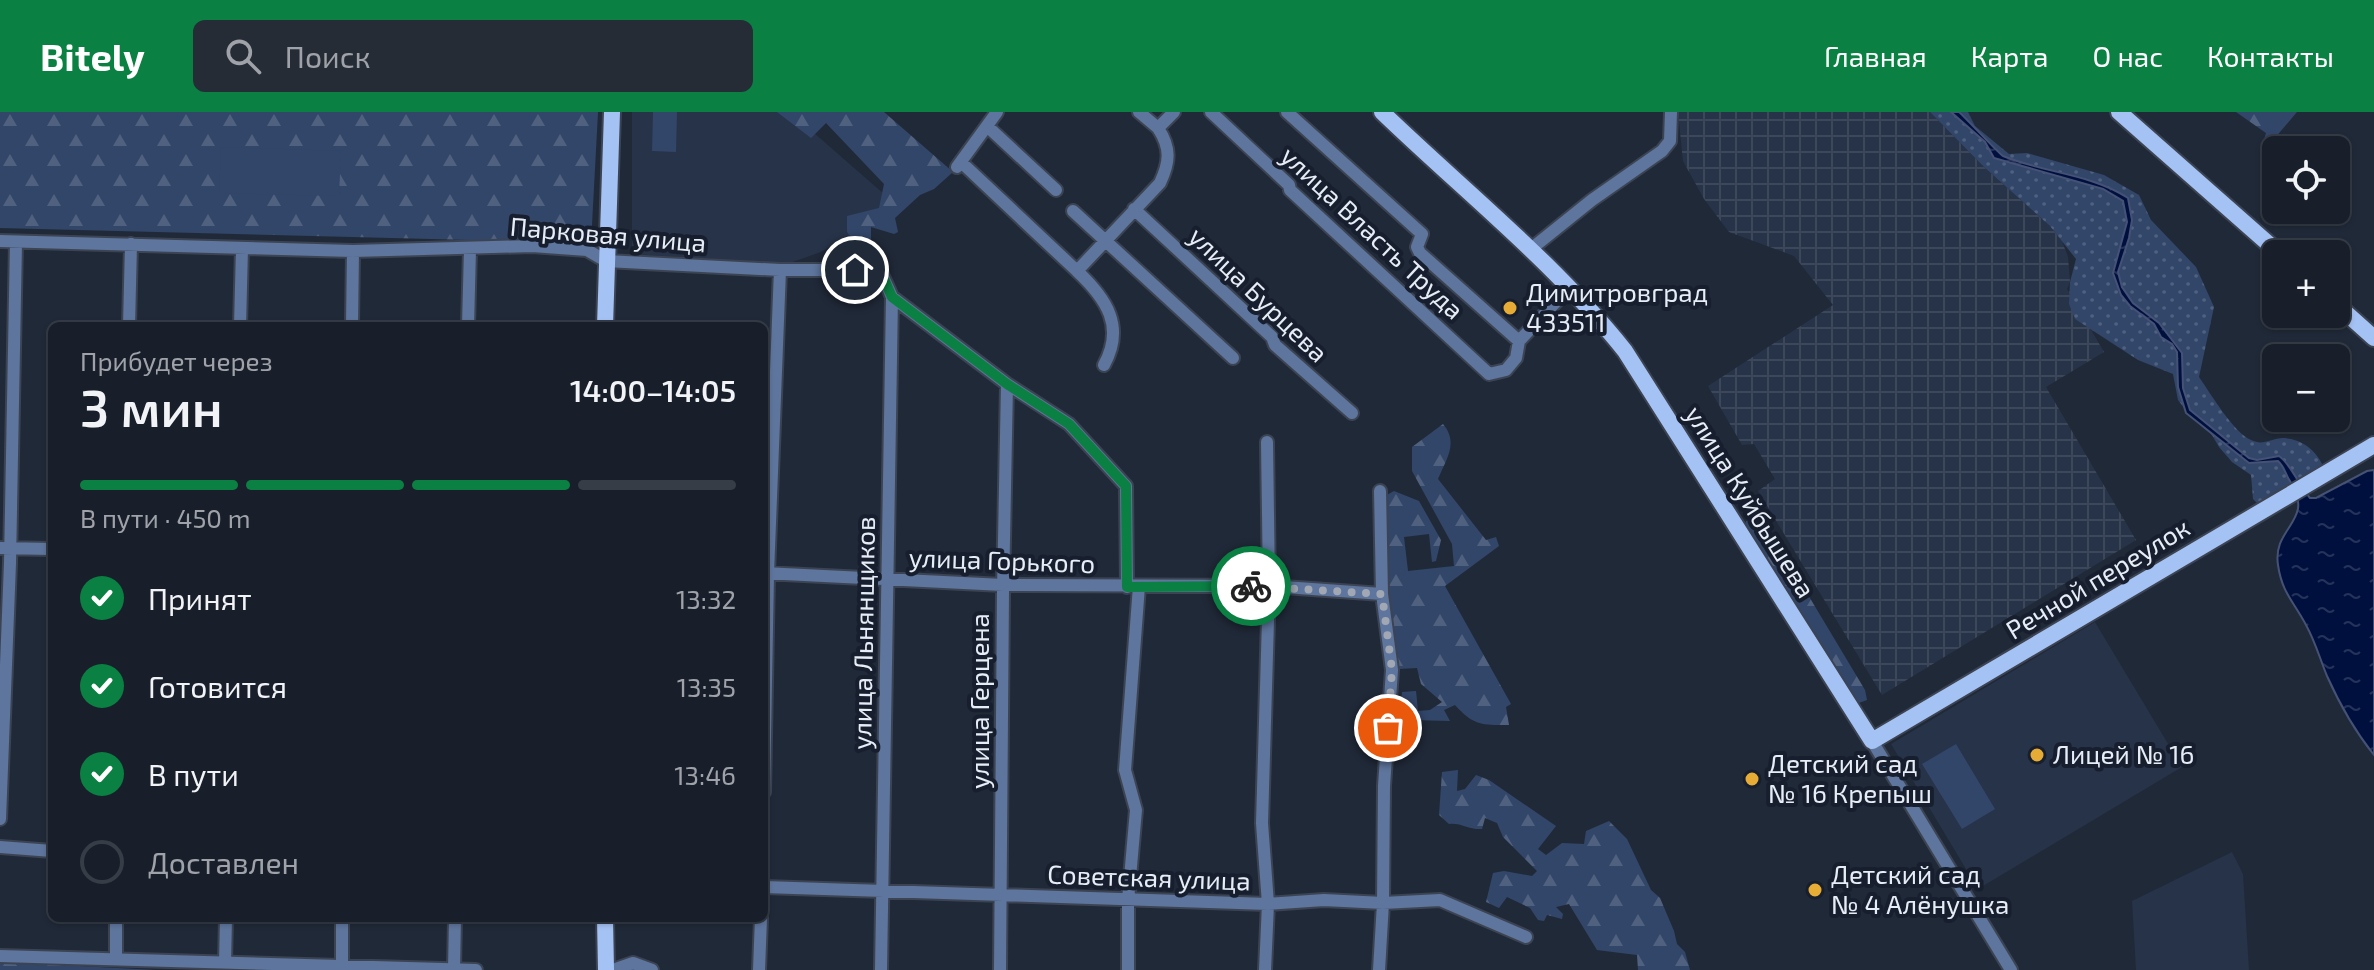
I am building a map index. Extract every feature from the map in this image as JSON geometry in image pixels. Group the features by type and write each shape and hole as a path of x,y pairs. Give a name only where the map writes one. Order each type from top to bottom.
{"main road":[{"path":"605,322 612,112"},
{"name":"улица Куйбышева","path":"1382,112 1570,287 1625,351 1872,741"},
{"path":"2119,112 2264,240"},
{"path":"2350,317 2374,338"},
{"name":"Речной переулок","path":"1872,741 2374,447"},
{"path":"605,922 606,970"}],"street":[{"path":"997,112 959,164 1100,295 1113,322 1112,350 1104,365"},
{"path":"1077,271 1160,183 1168,167 1169,149 1158,128 1139,112"},
{"path":"1158,128 1174,112"},
{"name":"улица Власть Труда","path":"1211,112 1489,374 1506,370 1516,358 1519,341 1420,253 1417,247 1422,234 1287,112"},
{"path":"1531,249 1592,200 1662,151 1670,141 1671,112"},
{"path":"987,126 1056,190"},
{"name":"улица Бурцева","path":"1134,209 1272,337 1275,345 1352,413"},
{"path":"1073,211 1233,358"},
{"name":"Парковая улица","path":"0,241 353,251 532,246 587,250 606,261 780,270 880,270 892,297 1007,384 1069,424 1126,486 1133,587"},
{"path":"0,819 5,548 16,242"},
{"path":"129,322 131,244"},
{"path":"240,322 242,248"},
{"path":"468,322 470,249"},
{"path":"352,322 353,251"},
{"path":"768,530 780,270"},
{"path":"1519,341 1570,287"},
{"name":"улица Льнянщиков","path":"881,970 892,297"},
{"name":"улица Герцена","path":"1000,970 1007,384"},
{"path":"1265,970 1268,904 1262,823 1269,586 1267,442"},
{"path":"1379,970 1384,786 1392,670 1382,594 1380,491"},
{"path":"5,548 48,549"},
{"name":"улица Горького","path":"768,573 1003,585 1269,586 1382,594"},
{"path":"1128,970 1128,900 1136,810 1125,770 1133,587"},
{"name":"улица Куйбышева","path":"1872,741 2011,970"},
{"path":"0,847 48,851"},
{"name":"Советская улица","path":"768,887 1268,904 1324,900 1383,903 1440,900 1526,937"},
{"path":"116,922 116,958"},
{"path":"225,963 226,922"},
{"path":"342,922 342,966"},
{"path":"454,969 455,922"},
{"path":"759,970 761,922"},
{"path":"0,956 476,970"},
{"path":"613,970 633,963 652,970"}],"shaded area":[{"path":"632,112 790,112 892,201 869,224 821,252 787,264 632,254"},
{"path":"1678,112 1930,112 2062,241 2068,257 2070,282 2067,289 2104,352 2046,387 2136,540 1882,695 1758,491 1775,479 1754,444 1742,445 1708,386 1833,305 1794,256 1729,232 1704,199 1683,161"},
{"name":"Лицей № 16","path":"2095,622 2182,767 1978,889 1891,744"},
{"path":"2232,852 2243,874 2249,970 2136,970 2132,901"}],"green space":[{"path":"0,112 598,112 591,243 0,228"},
{"path":"653,112 677,112 676,152 652,151"},
{"path":"777,112 884,112 953,172 934,189 920,195 895,218 898,232 894,234 871,227 871,242 860,250 847,232 847,216 879,208 884,184 826,123 811,138"},
{"path":"1930,112 1968,112 1975,126 2009,154 2027,153 2104,175 2139,195 2151,220 2196,267 2214,307 2199,377 2244,436 2259,442 2289,439 2311,449 2322,464 2308,483 2259,505 2253,499 2251,475 2232,462 2212,435 2191,417 2178,400 2173,374 2138,360 2075,319 2069,304 2076,259 2050,226 1984,167"},
{"path":"2236,112 2297,112 2277,136 2265,136 2266,133"},
{"path":"221,147 341,151 339,196 219,193"},
{"path":"1443,424 1451,444 1438,479 1486,540 1496,537 1499,546 1445,586 1511,704 1506,707 1509,725 1479,723 1455,705 1444,710 1450,721 1413,720 1400,715 1402,692 1416,691 1418,711 1430,710 1442,702 1421,684 1417,668 1399,669 1387,592 1385,496 1394,491 1419,501 1441,540 1436,561 1432,562 1429,534 1404,537 1408,571 1454,566 1452,544 1412,471 1412,447"},
{"path":"1746,521 1765,523 1865,690 1867,700 1856,704 1745,528"},
{"path":"1956,744 1995,809 1962,829 1922,764"},
{"path":"1458,770 1457,791 1465,789 1476,775 1489,780 1556,826 1538,849 1546,855 1562,843 1584,844 1586,831 1609,821 1627,839 1651,890 1660,898 1690,970 1638,970 1637,955 1597,950 1569,904 1556,907 1563,914 1562,919 1547,915 1544,921 1538,920 1530,908 1507,897 1499,908 1486,902 1493,873 1504,871 1532,876 1537,871 1503,837 1497,823 1485,818 1482,829 1477,829 1449,824 1439,815 1442,772"},
{"path":"0,962 156,970 0,970"}],"water":[{"path":"1951,112 1959,112 2003,156 2099,184 2128,198 2132,220 2118,272 2122,287 2133,303 2159,323 2182,353 2183,388 2190,410 2249,458 2257,460 2279,456 2310,498 2316,498 2374,470 2374,755 2342,707 2309,631 2282,583 2278,552 2298,506 2297,495 2284,468 2278,461 2249,463 2186,413 2178,387 2177,352 2172,344 2161,337 2154,324 2121,295 2113,273 2127,222 2123,201 2103,189 1994,158 1985,142"}],"way so far":[{"path":"1251,586 1382,594 1392,670 1388,728"}],"place":[{"name":"Димитровград 433511","path":"1510,308"},
{"name":"Лицей № 16","path":"2037,755"},
{"name":"Детский сад № 16 Крепыш","path":"1752,779"},
{"name":"Детский сад № 4 Алёнушка","path":"1815,890"}],"route":[{"path":"855,270 880,270 892,297 1007,384 1069,424 1126,486 1127,587 1251,586"}]}
